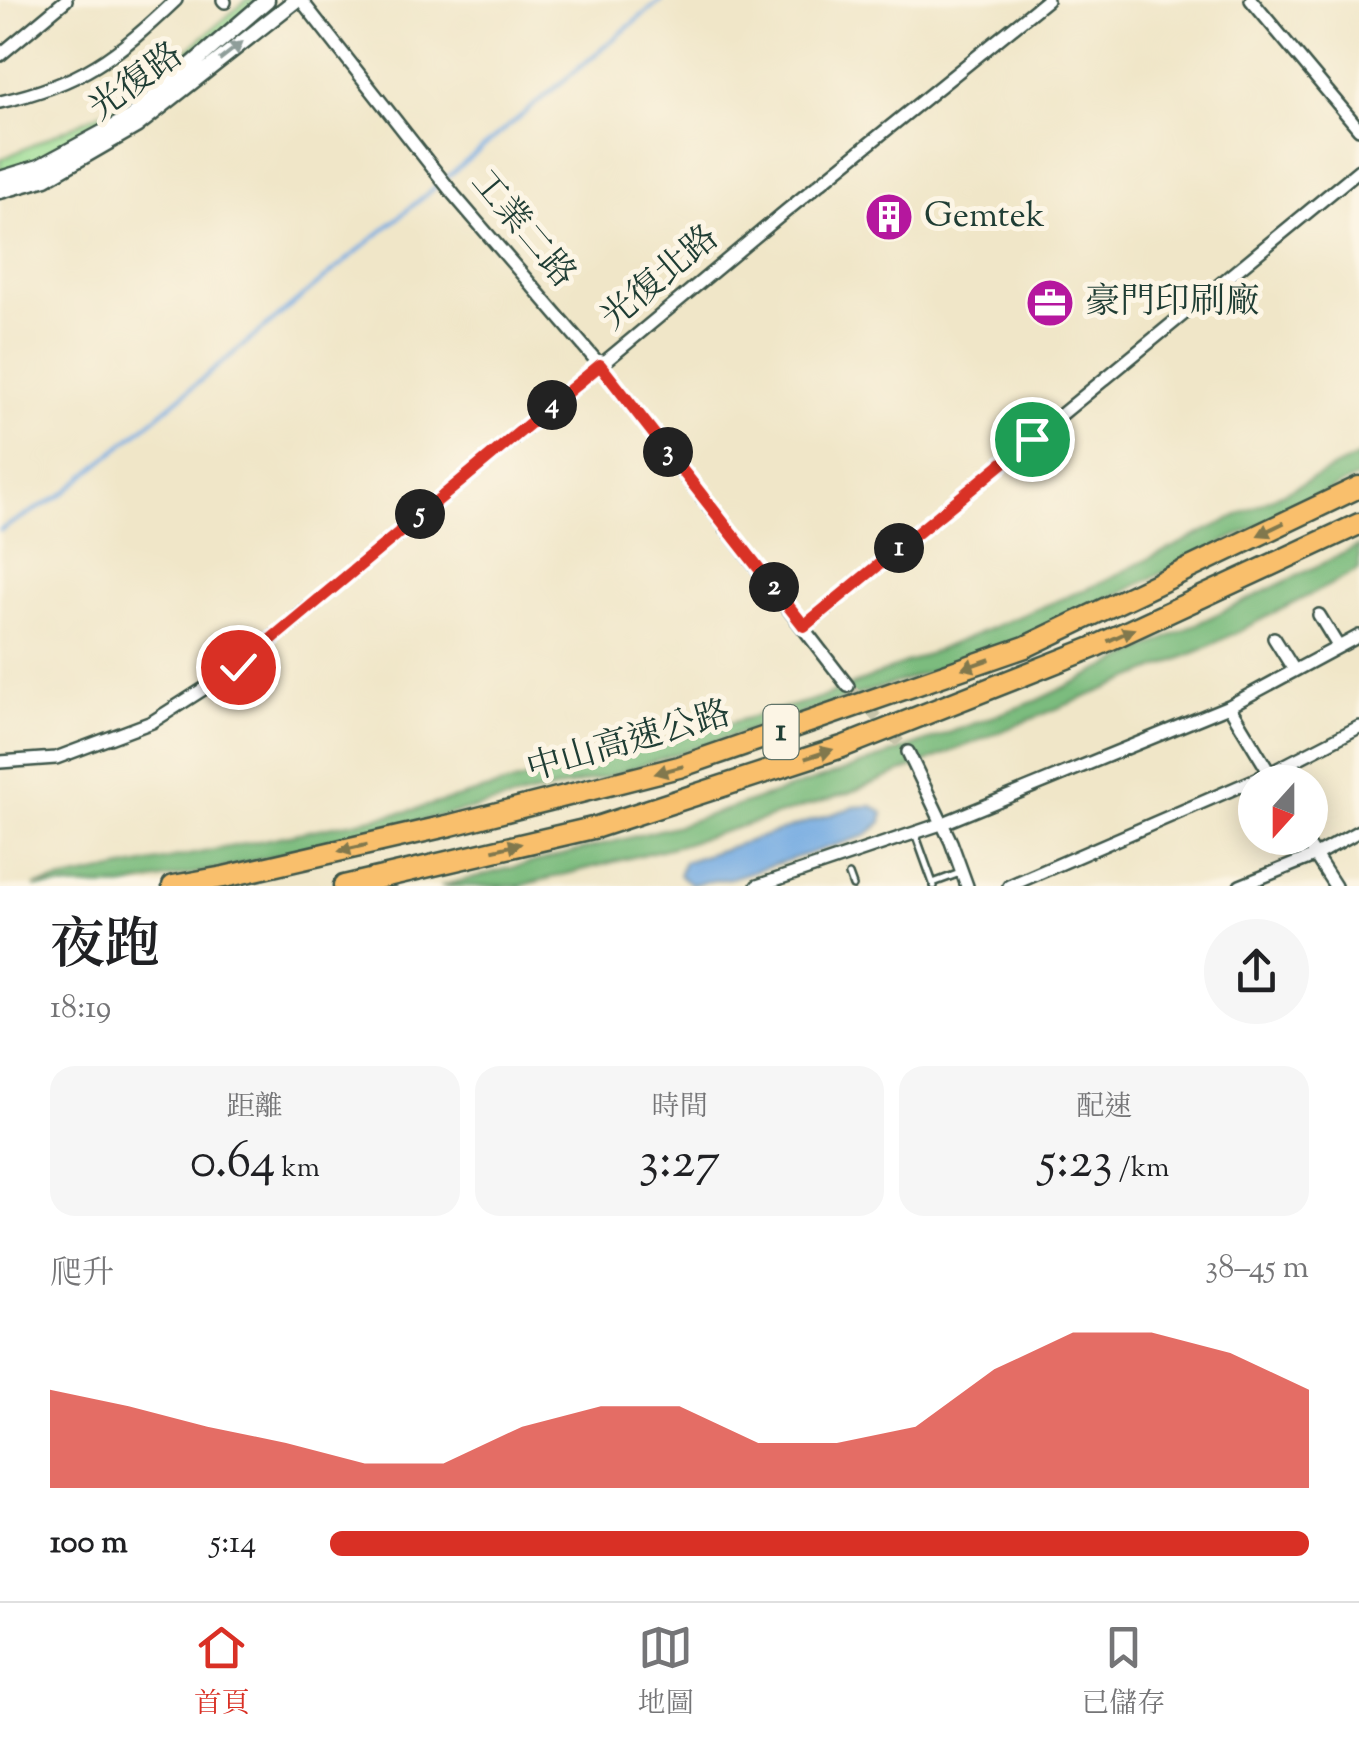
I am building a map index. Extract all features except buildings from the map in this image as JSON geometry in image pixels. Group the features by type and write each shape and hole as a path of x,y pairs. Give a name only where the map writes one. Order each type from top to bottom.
{"highway":[{"name":"中山高速公路","path":"173,886 432,830 679,768 1025,648 1359,486"},
{"name":"中山高速公路","path":"344,886 597,827 842,747 1092,648 1359,524"}],"street":[{"path":"0,55 66,0"},
{"path":"0,102 81,77 130,43 176,0"},
{"name":"光復路","path":"0,180 39,167 130,118 267,0"},
{"name":"光復路","path":"0,191 46,178 136,126 299,0"},
{"name":"工業二路","path":"299,0 454,195 600,365 848,686"},
{"name":"光復北路","path":"0,762 56,758 152,722 238,667 1047,0"},
{"path":"1251,0 1359,129"},
{"path":"804,626 1359,170"},
{"path":"1320,615 1338,646"},
{"path":"757,886 941,824 1229,706 1359,636"},
{"path":"1274,638 1294,670"},
{"path":"1229,706 1265,765"},
{"path":"1295,765 1359,727"},
{"path":"908,752 967,886"},
{"path":"1009,886 1238,792"},
{"path":"1240,886 1314,856 1359,830"},
{"path":"1314,856 1335,886"}],"lane":[{"path":"914,833 934,884 962,872"},
{"path":"849,875 853,886"}],"green space":[{"path":"247,0 263,0 130,116 38,165 0,177 0,160 127,101"},
{"path":"1359,456 1359,476 1021,642 605,777 220,869 123,886 34,886 409,811 821,698 1091,587"},
{"path":"1359,546 1359,570 1199,651 849,793 680,845 519,886 441,886 679,825 847,770 1036,701"}],"water":[{"path":"873,806 883,813 882,822 865,836 731,878 692,884 679,875 684,862 854,807"}],"waterway":[{"path":"446,178 661,0"},
{"path":"0,530 63,494 439,184"}],"tunnel":[{"path":"848,686 908,752"}],"place":[{"name":"Gemtek","path":"889,217"},
{"name":"豪門印刷廠","path":"1050,303"}],"route":[{"path":"238,667 600,365 804,626 1032,439"}]}
